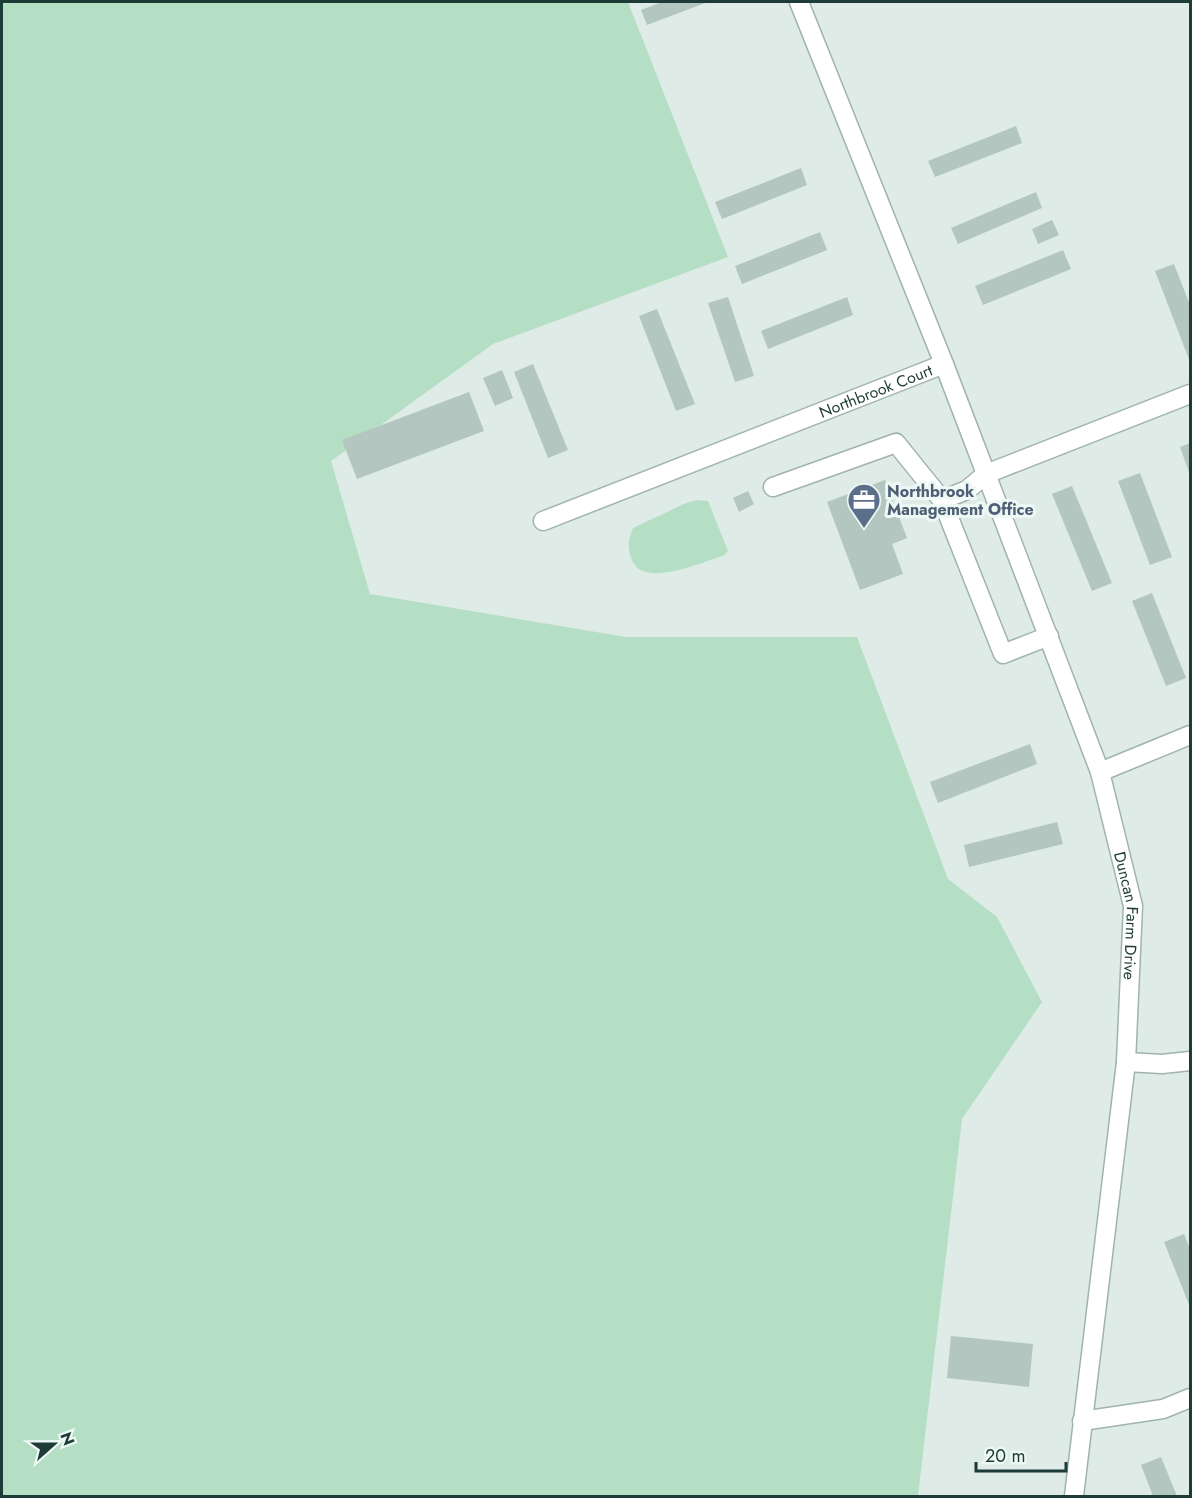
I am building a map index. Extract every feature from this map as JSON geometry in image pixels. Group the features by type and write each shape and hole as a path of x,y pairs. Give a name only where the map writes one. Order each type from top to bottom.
{"street":[{"name":"Northbrook Court","path":"543,521 944,364 799,2"},
{"name":"Duncan Farm Drive","path":"944,364 1100,772 1133,906 1126,1062 1074,1497"},
{"path":"942,500 967,490 986,474 1191,394"},
{"path":"773,487 896,443 942,500 1003,654 1049,636"},
{"path":"1100,772 1191,735"},
{"path":"1126,1062 1162,1064 1191,1061"},
{"path":"1082,1421 1163,1409 1191,1398"}],"green space":[{"path":"2,2 628,2 728,257 493,344 331,461 370,594 626,637 857,637 948,879 997,917 1042,1002 962,1119 918,1496 2,1496"},
{"path":"697,500 708,501 728,551 723,556 674,571 648,572 638,568 632,560 629,547 633,528"}],"building":[{"path":"662,2 708,2 647,25 641,10"},
{"path":"1016,126 1022,143 935,177 928,161"},
{"path":"801,168 807,185 722,219 715,202"},
{"path":"1036,192 1042,208 958,244 951,228"},
{"path":"1052,220 1059,235 1038,244 1032,229"},
{"path":"820,232 827,250 742,284 735,266"},
{"path":"1063,250 1071,269 983,305 975,286"},
{"path":"1174,264 1190,305 1190,362 1155,271"},
{"path":"728,297 754,376 735,382 708,303"},
{"path":"847,297 853,315 768,349 761,331"},
{"path":"657,309 695,404 676,411 639,316"},
{"path":"533,364 568,450 548,458 514,372"},
{"path":"502,370 513,398 495,406 483,378"},
{"path":"469,392 484,431 357,479 342,440"},
{"path":"1190,443 1190,475 1180,447"},
{"path":"1140,473 1172,557 1150,565 1118,481"},
{"path":"885,480 907,538 892,544 903,574 860,590 827,502"},
{"path":"1072,486 1112,583 1092,591 1052,494"},
{"path":"748,491 754,504 739,512 733,498"},
{"path":"1152,593 1186,678 1166,686 1132,601"},
{"path":"1030,744 1037,764 938,803 930,782"},
{"path":"1057,822 1063,844 969,867 964,845"},
{"path":"1184,1234 1190,1249 1190,1307 1164,1242"},
{"path":"951,1336 1033,1344 1029,1387 947,1378"},
{"path":"1161,1457 1177,1496 1153,1496 1141,1465"}],"place":[{"name":"Northbrook Management Office","path":"864,529"}]}
